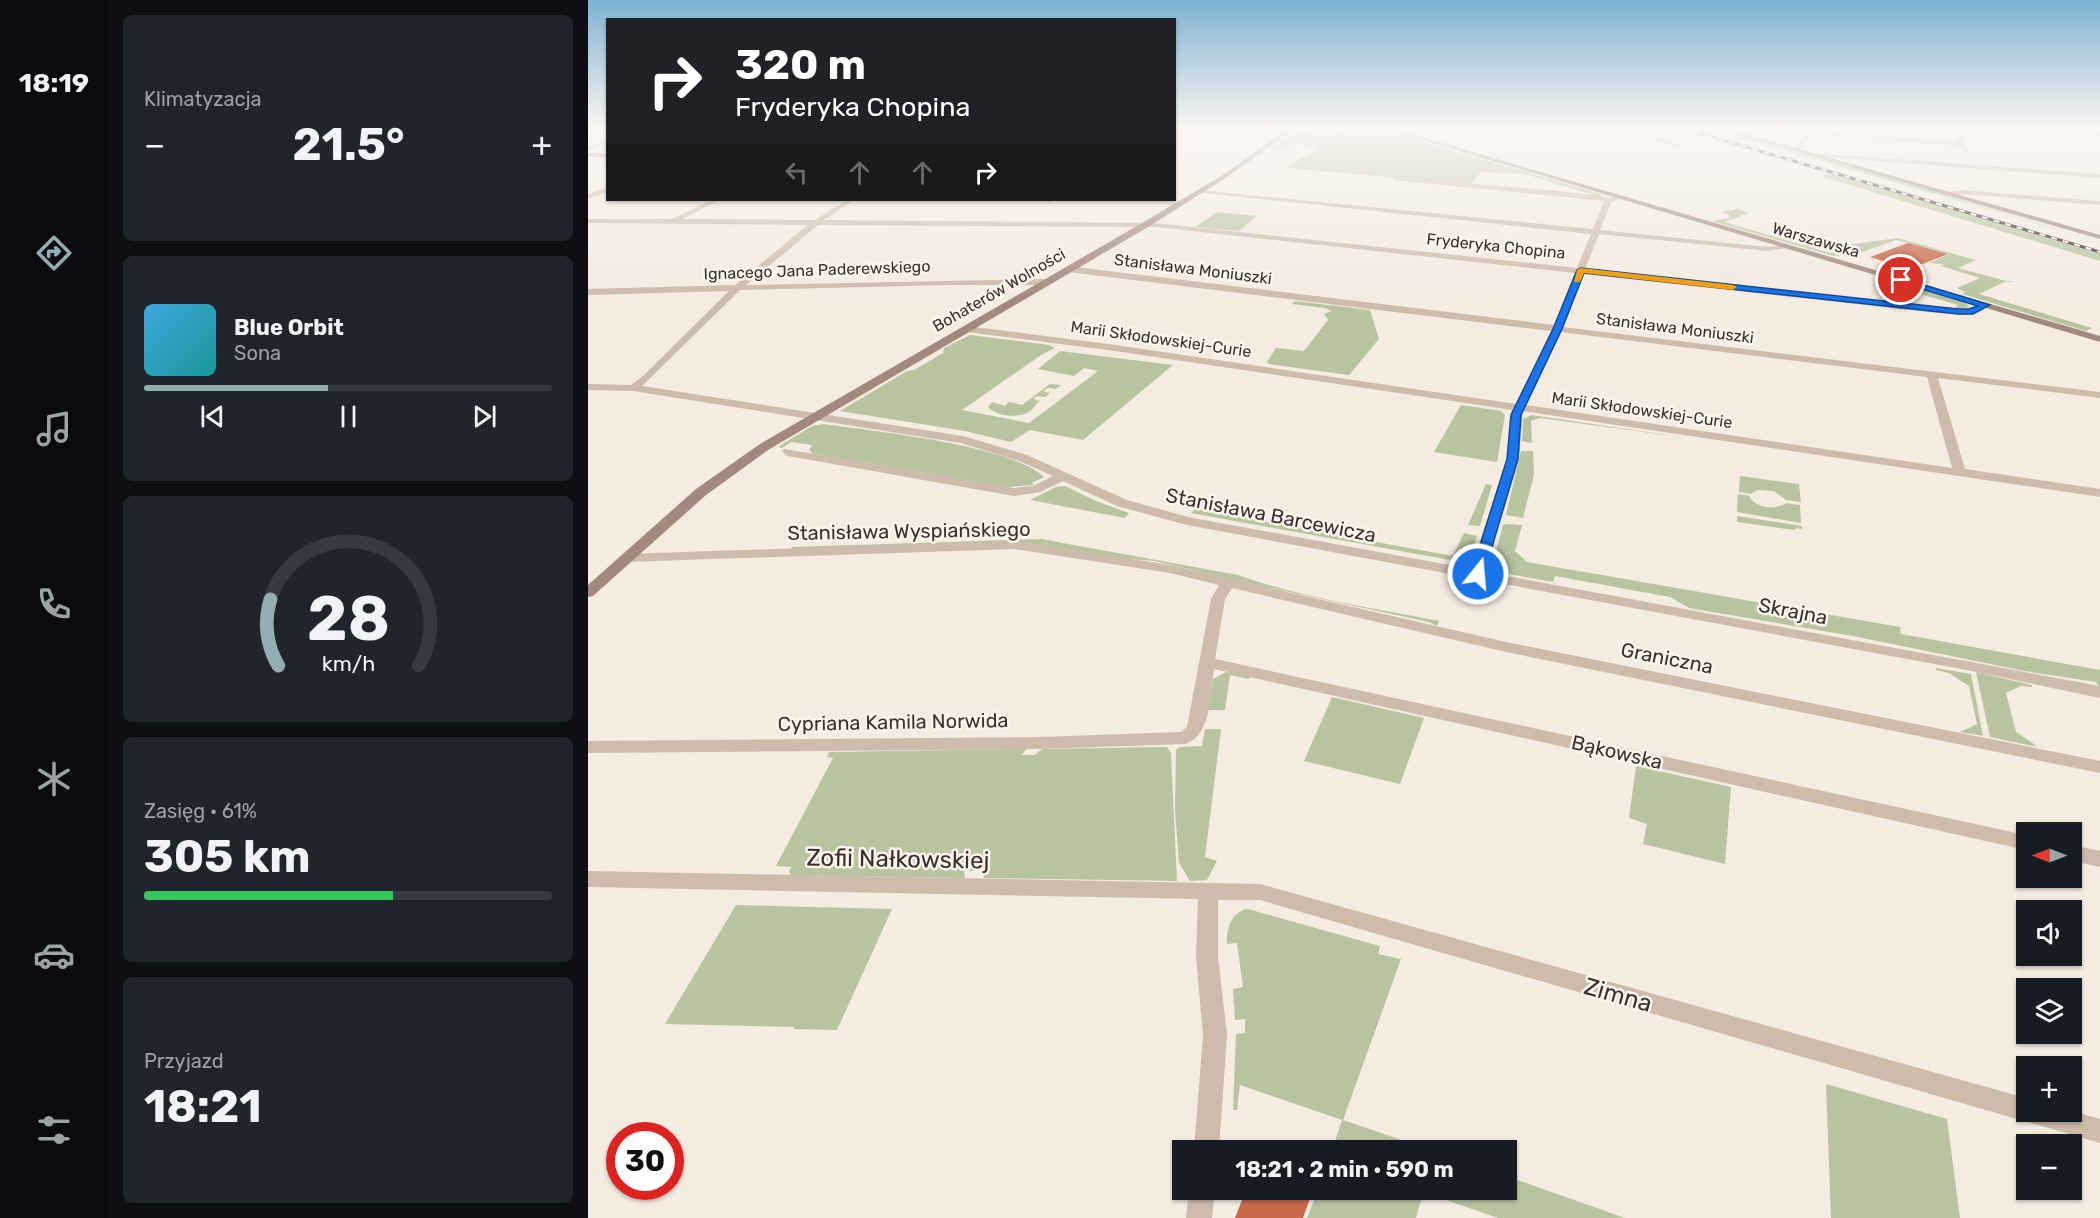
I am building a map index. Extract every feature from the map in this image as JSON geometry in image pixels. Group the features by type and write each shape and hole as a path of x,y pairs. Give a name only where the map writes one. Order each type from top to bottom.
{"street":[{"name":"Bohaterów Wolności","path":"588,593 668,519 720,478 817,416 1145,225 1210,185"},
{"path":"1463,185 1615,199 1597,232 1557,329 1516,415 1513,459 1478,574"},
{"name":"Warszawska","path":"1569,185 2100,339"},
{"path":"1917,185 2100,237"},
{"path":"588,197 606,190"},
{"path":"1199,192 1770,249 1787,247"},
{"path":"1945,193 1963,192 2100,203"},
{"path":"672,221 715,201"},
{"path":"633,388 647,378 738,287 814,222 849,201"},
{"name":"Fryderyka Chopina","path":"588,221 1145,225 1958,312 1970,312 1986,305"},
{"name":"Stanisława Moniuszki","path":"1068,269 2100,395"},
{"name":"Ignacego Jana Paderewskiego","path":"588,292 1046,282"},
{"name":"Marii Skłodowskiej-Curie","path":"966,329 1108,347 2100,494"},
{"path":"1932,375 1960,473"},
{"name":"Stanisława Barcewicza","path":"588,387 633,388 817,416 983,445 1023,458 1109,498 1171,517 1478,574"},
{"path":"788,452 1014,492 1036,489 1064,476"},
{"name":"Stanisława Wyspiańskiego","path":"625,558 1014,546 1170,569 1227,584"},
{"name":"Skrajna","path":"1478,574 2100,692"},
{"path":"1207,662 1218,599 1227,584"},
{"name":"Graniczna","path":"1227,584 1506,647 2100,767"},
{"name":"Cypriana Kamila Norwida","path":"588,747 1177,740 1189,737 1195,729 1207,662"},
{"name":"Bąkowska","path":"1207,662 2016,841"},
{"path":"2082,855 2100,859"},
{"name":"Zofii Nałkowskiej","path":"588,879 1208,891"},
{"path":"1207,1140 1215,1035 1207,957 1208,891"},
{"name":"Zimna","path":"1208,891 1260,892 2016,1107"},
{"path":"2067,1122 2100,1131"},
{"path":"1198,1218 1201,1200"}],"green space":[{"path":"1560,185 1569,185 1603,195 1600,197 1540,190 1593,195"},
{"path":"1849,185 1869,185 2100,254 2100,261"},
{"path":"1903,185 1912,185 2100,239 1921,189 2100,242"},
{"path":"1737,209 1749,213 1724,222 1831,253 1853,244 1898,238 1976,260 1958,268 2006,281 2015,281 2004,282 1979,294 2092,328 2086,331 1962,294 1965,292 1957,288 1980,278 1941,266 1944,264 1929,263 1949,254 1896,240 1857,254 1833,256 1712,221 1730,218 1728,216 1730,215 1722,212"},
{"path":"1217,212 1257,216 1239,231 1195,227"},
{"path":"1882,279 1963,301 1970,307 1954,309 1958,305 1876,281"},
{"path":"1295,301 1370,310 1379,339 1349,375 1269,364 1267,362 1276,348 1304,351 1328,320 1324,314 1332,311 1292,304"},
{"path":"970,335 1049,345 1055,348 1041,355 962,410 1029,423 1098,371 1084,368 1074,376 1038,369 1060,351 1173,365 1083,440 1030,430 1011,442 965,431 840,411 907,371 914,370 943,353 944,348"},
{"path":"1050,384 1061,385 1056,389 1048,388 1043,391 1050,393 1045,397 1037,396 1033,399 1040,401 1027,413 1006,415 988,407 992,402 1005,406 1009,402 1022,405"},
{"path":"1461,405 1501,411 1505,415 1497,462 1434,452"},
{"path":"1531,415 1681,437 1540,418 1531,421 1532,443 1522,441 1523,419"},
{"path":"823,424 906,435 973,448 1003,456 1027,466 1044,477 1032,483 1034,485 1007,487 813,454 809,450 812,445 791,442 782,448 778,447 812,426"},
{"path":"1521,451 1533,451 1534,475 1523,518 1506,515"},
{"path":"1740,476 1799,484 1801,502 1786,500 1774,491 1757,490 1751,494 1739,492"},
{"path":"1486,484 1492,485 1480,526 1468,525"},
{"path":"1065,486 1129,513 1125,518 1030,500 1056,487"},
{"path":"1738,494 1749,496 1756,504 1766,507 1777,507 1787,503 1800,505 1801,523 1737,512"},
{"path":"1195,509 1453,556 1464,533 1477,536 1470,557 1460,560 1451,558 1450,560 1191,513"},
{"path":"1737,516 1802,526 1802,529 1737,522"},
{"path":"1503,525 1522,525 1515,551 1527,562 1900,627 1901,634 2100,670 2100,688 2096,682 2024,671 1853,636 1689,608 1670,597 1555,576 1553,582 1509,574 1497,568 1494,559"},
{"path":"1041,539 1238,575 1312,596 1439,621 1437,626 1429,622 1234,580 1155,561 1126,559 1027,543 790,551 792,547"},
{"path":"1936,668 1971,674 1983,736 1960,732 1977,724 1969,686 1949,673 1936,670"},
{"path":"1226,672 1250,676 1249,679 1230,675 1225,710 1208,710 1213,679"},
{"path":"1976,672 2032,685 2032,687 2021,686 2006,693 2016,732 2038,747 1990,737"},
{"path":"1332,697 1424,718 1400,784 1304,761"},
{"path":"1205,729 1221,729 1205,857 1217,861 1207,880 1190,881 1179,863 1175,811 1176,750 1179,747 1202,746"},
{"path":"1167,747 1171,753 1177,881 984,878 982,871 964,871 965,878 791,875 789,871 792,867 776,866 833,758 827,757 829,752 1026,749 1022,755 1035,755 1042,749"},
{"path":"1636,766 1731,787 1725,864 1643,844 1647,824 1629,818"},
{"path":"736,905 892,909 837,1030 665,1024"},
{"path":"1248,909 1380,946 1378,954 1401,959 1343,1120 1402,1140 1335,1140 1342,1120 1240,1085 1237,1110 1233,1110 1236,1034 1245,1033 1245,1019 1235,1020 1233,989 1243,987 1237,943 1227,944 1227,938 1231,922 1242,910"},
{"path":"1826,1084 1947,1119 1960,1218 1831,1218"},
{"path":"1517,1180 1625,1218 1498,1218 1446,1200 1517,1200"},
{"path":"1314,1200 1421,1200 1416,1218 1307,1218"}],"building":[{"path":"1908,243 1948,254 1910,269 1870,257"},
{"path":"1242,1200 1309,1200 1303,1218 1235,1218"}],"railway":[{"path":"1874,185 2100,252"}],"slow traffic":[{"path":"1577,280 1581,270 1733,287"}],"route":[{"path":"1478,574 1513,459 1516,415 1557,329 1581,270 1958,312 1970,312 1986,305 1901,280"}]}
